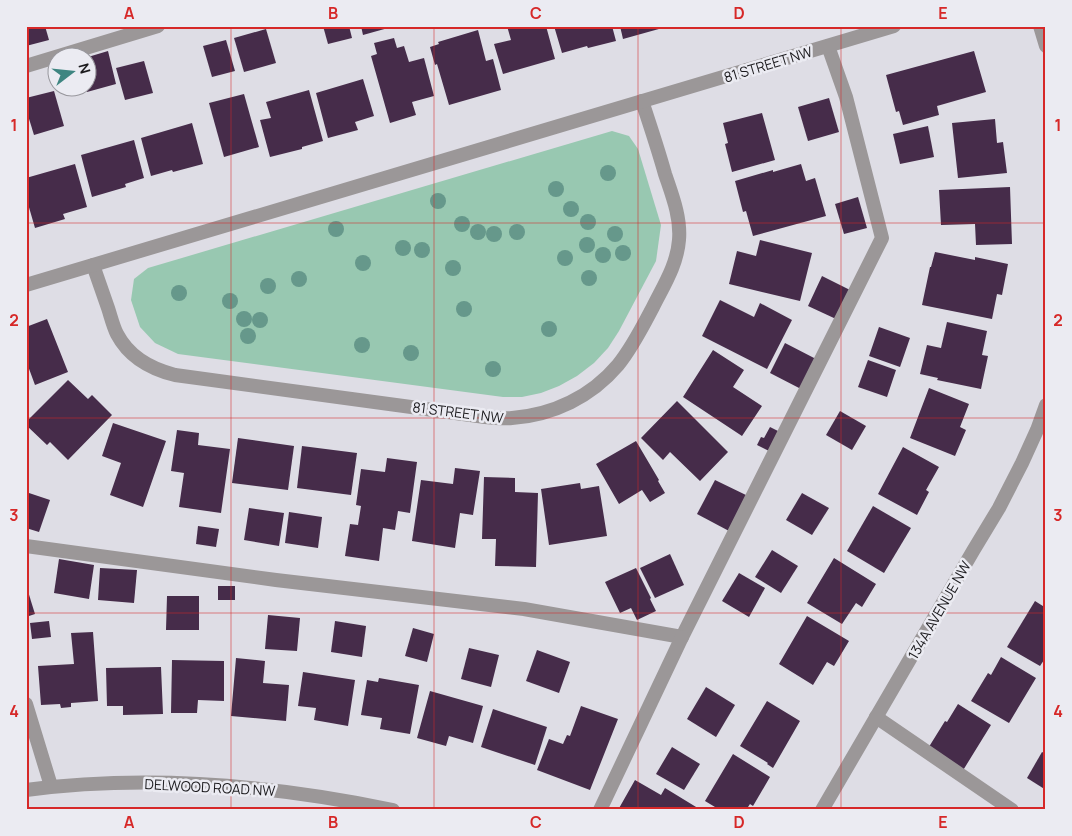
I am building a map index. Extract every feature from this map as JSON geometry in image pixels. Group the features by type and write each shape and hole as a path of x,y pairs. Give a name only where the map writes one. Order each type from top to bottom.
{"street":[{"path":"26,66 158,26"},
{"name":"81 STREET NW","path":"26,285 894,26"},
{"path":"1040,26 1046,46"},
{"path":"600,810 682,637 882,238 846,96 828,46"},
{"name":"81 STREET NW","path":"94,265 117,333 125,346 147,365 160,371 175,375 486,417 510,418 535,415 559,408 581,397 601,383 618,365 653,307 672,269 677,254 679,221 642,101"},
{"name":"134A AVENUE NW","path":"822,810 999,508 1022,463 1046,405"},
{"path":"26,546 276,580 524,609 682,637"},
{"path":"26,704 50,786"},
{"path":"876,717 1012,810"},
{"name":"DELWOOD ROAD NW","path":"26,790 50,786 120,783 208,784 261,788 330,797 393,810"}],"green space":[{"path":"612,131 629,136 638,149 661,225 656,261 608,348 594,363 577,376 559,386 541,393 522,397 503,397 178,354 155,343 140,327 131,300 134,279 148,268"}],"building":[{"path":"26,26 45,26 49,40 26,46"},
{"path":"323,26 349,26 352,38 328,44"},
{"path":"361,26 387,26 388,28 363,35"},
{"path":"507,26 546,26 555,59 503,74 494,44 511,40"},
{"path":"554,26 612,26 616,41 562,53"},
{"path":"620,26 666,26 666,27 623,39"},
{"path":"266,29 276,63 244,72 234,38"},
{"path":"478,30 486,61 493,59 501,90 449,105 430,47 439,44 438,42"},
{"path":"394,38 397,48 404,46 409,62 424,58 434,96 412,102 416,115 390,123 371,56 377,54 374,43"},
{"path":"226,40 235,71 212,77 203,46"},
{"path":"108,51 116,84 98,89 98,54"},
{"path":"974,51 986,92 937,106 939,115 903,125 899,111 896,112 886,75"},
{"path":"144,61 153,93 125,100 116,68"},
{"path":"363,79 374,116 355,122 358,130 328,138 316,93"},
{"path":"309,90 323,141 302,147 302,149 270,157 260,120 271,118 266,102"},
{"path":"48,92 48,98 56,98 64,126 34,135 26,109 26,98"},
{"path":"244,94 259,147 224,157 209,103"},
{"path":"829,98 839,132 808,141 798,107"},
{"path":"762,113 775,160 732,172 725,144 728,143 723,123"},
{"path":"995,119 997,143 1003,142 1007,173 958,178 952,123"},
{"path":"192,123 203,164 151,176 141,138"},
{"path":"928,126 934,157 900,164 893,134"},
{"path":"134,140 144,178 125,184 126,187 92,197 81,155"},
{"path":"75,164 87,207 63,214 65,219 35,228 26,197 26,178"},
{"path":"801,164 806,181 815,178 826,216 753,236 746,211 743,212 735,181"},
{"path":"1010,187 1012,244 976,245 975,224 941,225 939,190"},
{"path":"858,197 867,228 844,234 835,204"},
{"path":"760,240 812,253 800,301 729,284 737,251 756,256"},
{"path":"935,252 975,260 975,257 1008,264 1002,295 997,294 992,319 922,305"},
{"path":"822,276 850,290 836,319 808,306"},
{"path":"720,300 754,317 760,303 792,320 767,369 702,336"},
{"path":"47,319 68,372 35,385 28,366 26,367 26,327"},
{"path":"947,322 987,331 982,355 988,356 981,389 937,380 938,378 920,374 927,345 941,348"},
{"path":"879,327 910,338 900,367 869,356"},
{"path":"785,343 816,359 801,389 770,373"},
{"path":"713,350 744,370 733,387 762,406 742,436 683,397"},
{"path":"868,360 896,370 887,397 858,387"},
{"path":"68,380 88,399 92,395 112,415 68,460 50,442 47,445 26,425 26,422"},
{"path":"929,388 969,404 960,427 966,430 955,456 910,438"},
{"path":"677,401 728,452 700,481 670,452 663,460 641,438"},
{"path":"840,411 866,426 852,450 826,435"},
{"path":"113,423 166,441 143,507 110,495 121,463 102,456"},
{"path":"770,427 778,431 769,451 757,445 761,437 764,438"},
{"path":"177,430 199,433 198,445 230,449 221,513 179,507 184,473 171,471"},
{"path":"238,438 294,446 288,490 232,483"},
{"path":"636,441 665,493 650,502 642,490 619,504 596,464"},
{"path":"302,446 357,453 351,495 297,488"},
{"path":"903,447 939,467 926,490 929,492 917,515 878,494"},
{"path":"387,458 417,462 410,513 398,511 395,530 383,528 379,561 345,556 350,524 358,525 361,506 356,505 361,469 385,472"},
{"path":"455,468 480,471 473,515 460,513 455,548 412,541 421,480 453,484"},
{"path":"484,477 515,478 515,492 538,493 536,567 495,566 496,539 482,539"},
{"path":"715,480 748,496 729,531 697,514"},
{"path":"580,483 581,489 599,486 607,536 549,545 541,489"},
{"path":"26,492 50,500 39,532 26,528"},
{"path":"802,493 829,508 812,535 786,520"},
{"path":"873,506 911,528 884,573 847,551"},
{"path":"249,508 284,513 279,546 244,540"},
{"path":"289,512 322,517 318,548 285,543"},
{"path":"198,526 219,529 216,547 196,544"},
{"path":"772,550 798,566 781,593 755,577"},
{"path":"670,554 684,585 655,598 640,568"},
{"path":"834,558 876,584 862,607 856,603 842,624 807,603"},
{"path":"59,559 94,565 89,599 54,593"},
{"path":"100,568 137,570 134,603 98,600"},
{"path":"636,568 656,611 637,620 631,608 620,613 605,582"},
{"path":"739,573 765,588 749,617 722,601"},
{"path":"26,585 35,614 26,617"},
{"path":"218,586 235,586 235,600 218,600"},
{"path":"167,596 199,596 199,630 166,630"},
{"path":"1035,601 1046,608 1046,657 1040,666 1007,647"},
{"path":"268,615 300,618 297,651 265,649"},
{"path":"807,616 849,641 834,666 827,662 813,685 779,664"},
{"path":"49,621 51,637 32,639 30,623"},
{"path":"335,621 366,626 362,657 331,652"},
{"path":"413,628 434,634 427,662 405,656"},
{"path":"93,632 98,701 71,703 71,707 61,708 60,704 41,705 38,666 74,664 71,633"},
{"path":"469,648 499,655 491,687 461,679"},
{"path":"537,650 570,662 559,693 526,681"},
{"path":"1001,657 1036,678 1009,723 971,701 988,673 991,675"},
{"path":"236,658 265,661 263,683 289,685 286,721 231,716"},
{"path":"172,660 224,661 224,701 198,700 197,713 171,713"},
{"path":"161,667 163,714 123,715 123,706 107,706 106,668"},
{"path":"303,672 355,680 348,726 314,720 316,708 298,706"},
{"path":"379,678 419,685 410,734 380,729 382,718 361,715 367,680 378,682"},
{"path":"706,687 735,705 716,737 687,719"},
{"path":"430,691 483,706 473,743 449,736 446,746 417,738"},
{"path":"767,701 800,721 773,768 740,746"},
{"path":"958,704 991,725 962,772 927,750"},
{"path":"581,706 618,719 590,790 537,770 549,739 563,744 567,735 570,736"},
{"path":"493,709 547,727 535,765 481,747"},
{"path":"672,747 700,764 684,790 656,774"},
{"path":"1042,752 1046,754 1046,790 1027,778"},
{"path":"733,754 770,777 753,806 750,804 746,810 720,810 705,801"},
{"path":"635,780 661,795 665,788 701,810 618,810"}]}
